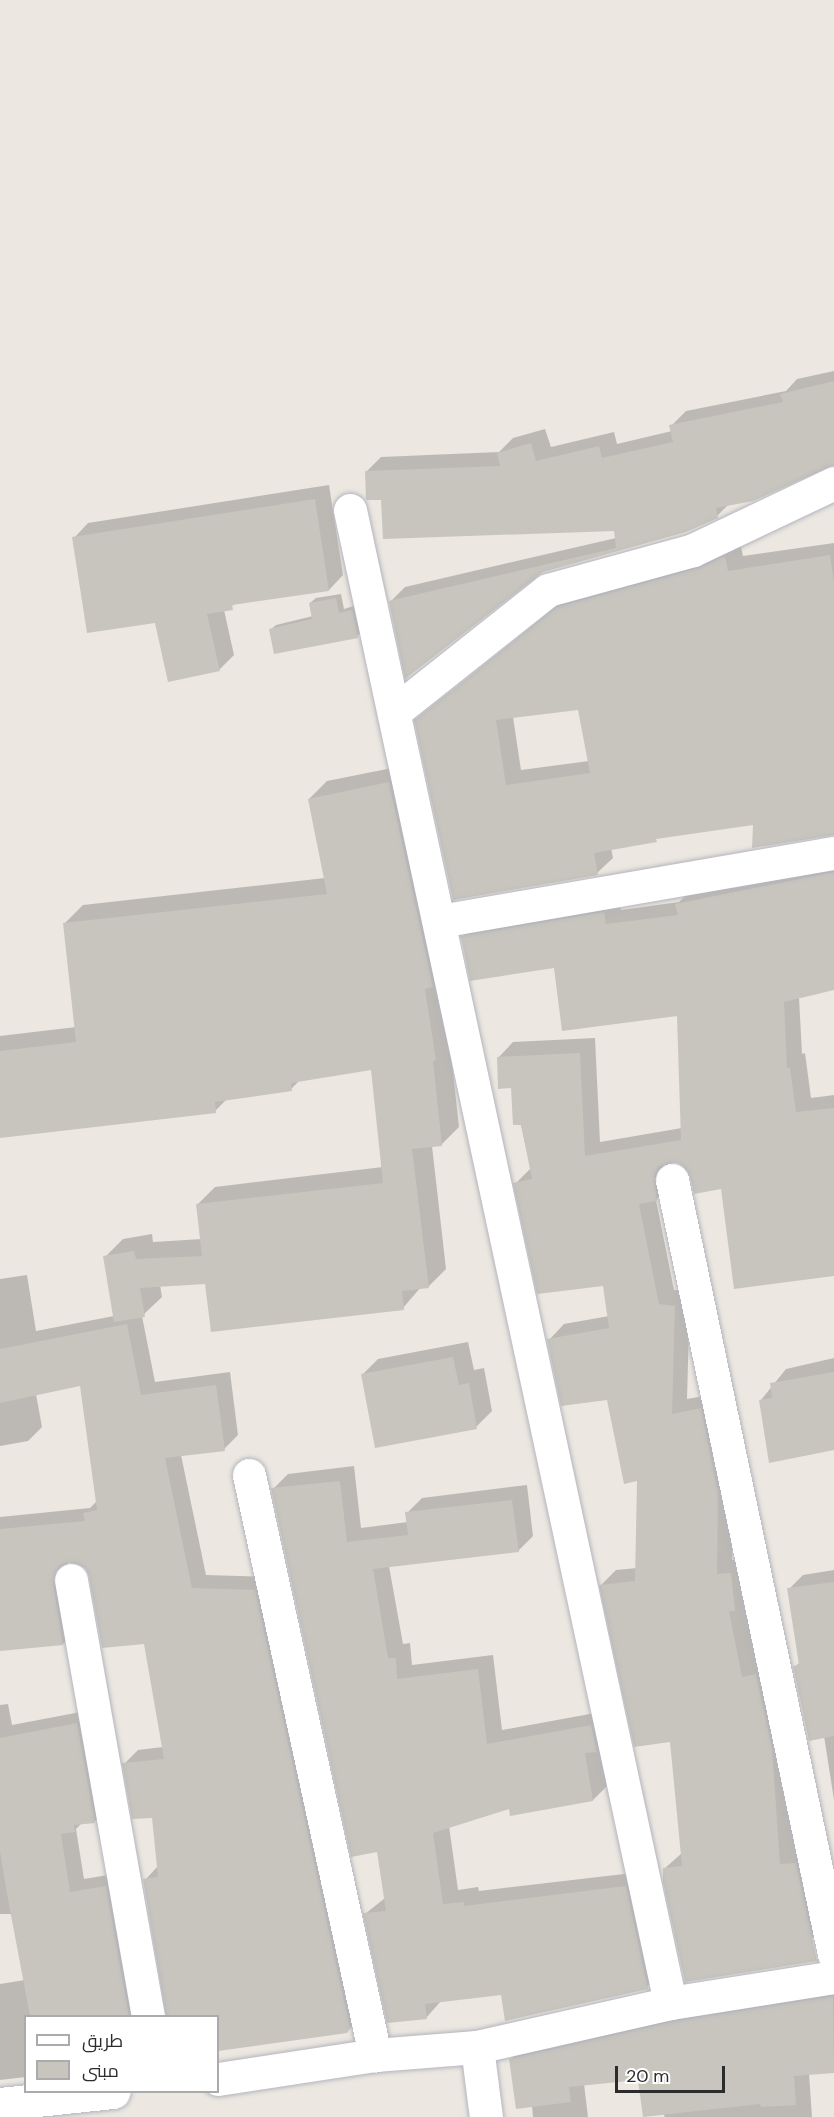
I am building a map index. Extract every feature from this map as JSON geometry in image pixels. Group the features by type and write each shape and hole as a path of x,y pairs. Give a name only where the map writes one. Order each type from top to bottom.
{"street":[{"path":"394,712 548,590 693,550 834,483"},
{"path":"350,510 440,921 670,2003"},
{"path":"440,921 834,853"},
{"path":"672,1180 834,1954"},
{"path":"249,1475 375,2055"},
{"path":"71,1580 148,2015"},
{"path":"219,2079 375,2055 477,2047 670,2003 834,1977"},
{"path":"477,2047 486,2117"},
{"path":"7,2108 101,2093"}],"building":[{"path":"834,381 834,465 753,501 716,508 718,518 686,532 543,572 405,679 389,601 616,548 614,531 383,539 381,500 366,500 365,471 500,466 497,453 531,443 536,461 599,446 602,458 673,442 669,425 783,402 780,394"},
{"path":"315,499 329,591 232,605 233,610 207,614 220,671 168,682 155,623 87,633 72,537"},
{"path":"830,555 834,582 834,835 752,848 753,825 656,839 657,842 594,853 598,875 453,900 414,720 557,607 698,568 725,556 728,571","holes":["578,710 590,773 506,785 496,720"]},
{"path":"336,598 339,613 352,610 358,638 274,654 269,629 312,619 309,603"},
{"path":"389,782 433,987 425,989 436,1060 433,1061 442,1146 412,1149 429,1288 402,1291 404,1310 211,1332 205,1284 140,1288 145,1317 114,1322 103,1256 134,1251 136,1259 202,1256 196,1204 383,1183 371,1070 291,1083 292,1091 215,1102 216,1113 0,1138 0,1051 76,1042 63,923 327,894 308,799"},
{"path":"834,872 834,990 784,1002 787,1068 790,1068 796,1112 834,1108 834,1276 734,1289 721,1189 694,1194 690,1176 678,1162 659,1166 654,1175 657,1201 639,1204 659,1304 675,1306 672,1414 701,1408 718,1492 717,1574 731,1573 735,1611 729,1611 742,1677 756,1674 772,1748 780,1864 796,1863 817,1961 685,1982 663,1882 663,1868 682,1866 670,1742 634,1747 599,1585 635,1581 637,1481 624,1484 607,1400 561,1406 547,1339 609,1328 603,1286 537,1294 513,1183 532,1179 521,1125 513,1125 511,1088 498,1089 497,1057 580,1053 585,1156 681,1140 677,1016 562,1031 554,968 470,981 461,936 604,912 606,924 678,915 675,904"},
{"path":"127,1324 141,1395 216,1385 225,1451 165,1458 192,1588 255,1590 350,2028 347,2033 219,2051 219,2015 166,2015 143,1879 158,1877 152,1818 132,1819 122,1763 164,1759 144,1644 102,1648 89,1576 85,1568 68,1562 59,1566 53,1583 63,1645 0,1651 0,1529 85,1521 83,1513 97,1510 80,1386 0,1403 0,1349"},
{"path":"453,1357 459,1385 469,1383 477,1429 375,1448 361,1374"},
{"path":"834,1372 834,1450 769,1463 759,1400 772,1398 770,1383"},
{"path":"340,1481 347,1542 408,1535 405,1512 512,1500 519,1552 373,1569 388,1658 396,1658 397,1679 478,1669 487,1744 591,1725 597,1752 585,1753 593,1801 510,1816 509,1809 433,1833 443,1904 464,1902 464,1906 626,1886 648,1989 505,2021 501,1995 425,2004 427,2019 387,2023 363,1913 386,1911 377,1852 351,1857 271,1488"},
{"path":"834,1582 834,1736 809,1741 793,1666 799,1665 787,1588"},
{"path":"77,1723 95,1823 74,1825 75,1832 61,1834 70,1892 106,1886 129,2015 30,2015 0,1851 0,1738"},
{"path":"833,1996 834,2073 794,2076 796,2105 761,2107 760,2104 643,2117 638,2080 569,2087 571,2102 516,2109 509,2059 674,2021"}]}
